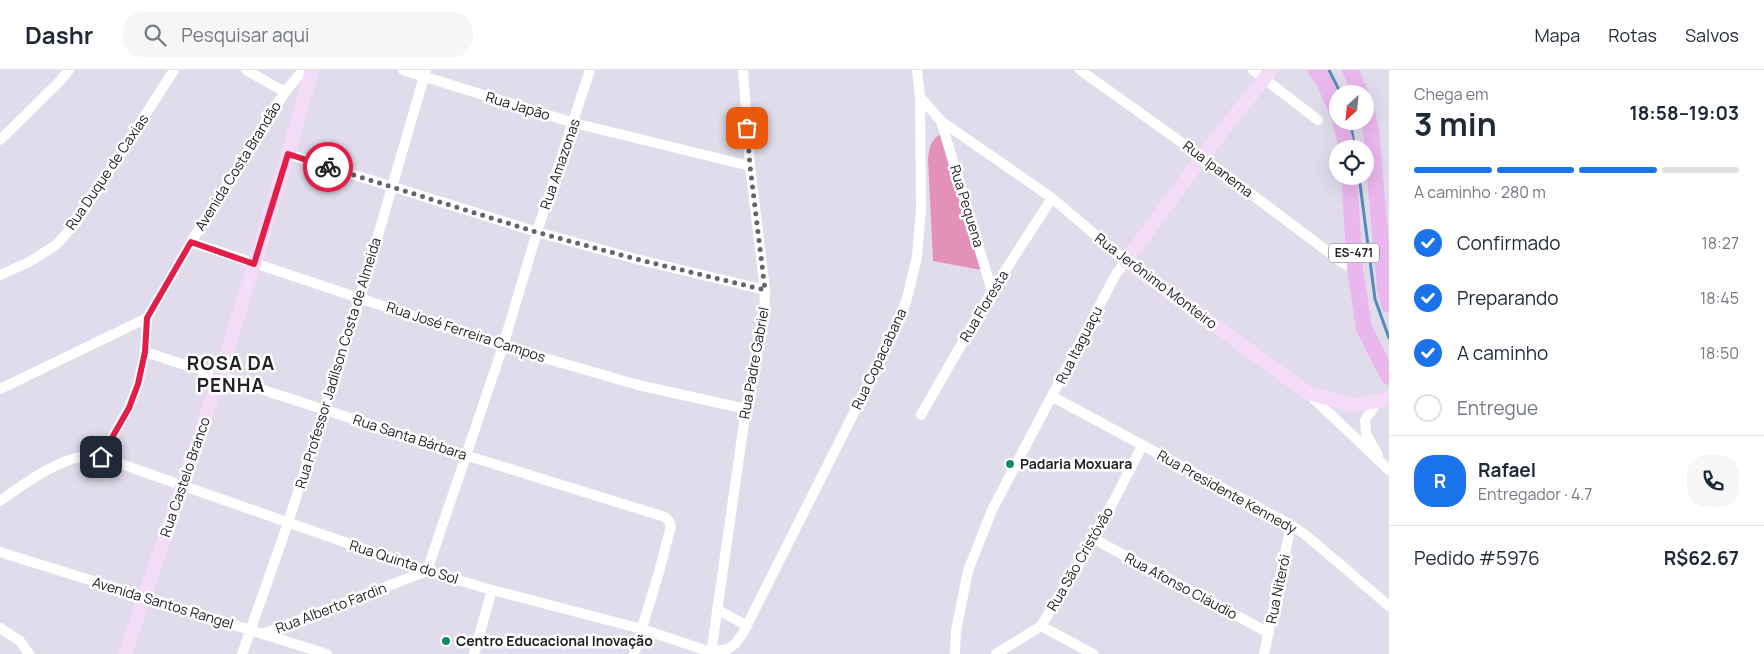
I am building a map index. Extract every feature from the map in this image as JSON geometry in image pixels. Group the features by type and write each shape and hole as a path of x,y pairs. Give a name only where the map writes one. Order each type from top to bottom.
{"main road":[{"path":"1316,70 1329,93"},
{"path":"1350,70 1357,85"},
{"name":"ES-471","path":"1371,130 1385,289 1389,305"},
{"name":"ES-471","path":"1350,185 1355,269 1364,328 1389,377"}],"street":[{"path":"0,140 69,70"},
{"name":"Rua Duque de Caxias","path":"0,275 29,262 56,245 76,223 174,70"},
{"path":"246,70 285,92"},
{"name":"Avenida Costa Brandão","path":"147,318 191,242 285,92 303,70"},
{"name":"Rua Castelo Branco","path":"125,654 220,376 312,70"},
{"name":"Rua Japão","path":"404,70 425,73 574,123 750,166"},
{"name":"Rua Amazonas","path":"427,571 502,346 536,232 574,123 590,70"},
{"name":"Rua Padre Gabriel","path":"711,653 746,409 764,318 765,290 750,166 743,70"},
{"name":"Rua Copacabana","path":"711,653 728,649 736,642 747,626 876,368 906,302 918,257 921,209 920,97 917,70"},
{"name":"Rua Ipanema","path":"1080,70 1202,157 1343,263 1355,269"},
{"name":"Rua Professor Jadilson Costa de Almeida","path":"242,654 288,523 325,409 360,297 425,73"},
{"path":"1263,73 1318,120"},
{"name":"Rua Itaguaçu","path":"956,654 956,631 968,571 992,510 1116,274 1263,73"},
{"name":"Rua Jerônimo Monteiro","path":"920,97 941,121 1052,198 1126,261 1308,393 1387,468"},
{"name":"Rua Pequena","path":"941,121 992,291"},
{"path":"288,154 536,232 636,259 765,290"},
{"name":"Rua Floresta","path":"921,415 992,291 1052,198"},
{"name":"Rua José Ferreira Campos","path":"191,242 502,346 638,385 746,409"},
{"path":"0,389 147,318 145,352 138,384 129,408 101,457 85,456 68,461 32,478 0,501"},
{"name":"Rua Santa Bárbara","path":"145,352 665,517 671,526 642,629"},
{"path":"1308,393 1352,405 1384,400"},
{"name":"Rua Presidente Kennedy","path":"1053,397 1291,525 1307,536 1389,606"},
{"path":"1384,400 1365,420 1366,434 1387,468"},
{"name":"Rua São Cristóvão","path":"996,654 1041,626 1094,539 1142,446"},
{"name":"Rua Quinta do Sol","path":"101,457 427,571 642,629 711,653"},
{"name":"Rua Niterói","path":"1264,654 1291,525"},
{"name":"Rua Afonso Cláudio","path":"1094,539 1269,633"},
{"name":"Avenida Santos Rangel","path":"0,552 327,654"},
{"name":"Rua Alberto Fardin","path":"263,634 427,571"},
{"path":"474,654 492,590"},
{"path":"717,610 747,626"},
{"path":"1041,626 1093,654"},
{"path":"0,628 20,641 29,654"},
{"path":"634,654 642,629"}],"shaded area":[{"path":"941,135 981,270 933,261 928,158 931,145"}],"waterway":[{"path":"1329,70 1336,85"},
{"path":"1352,130 1353,140"},
{"path":"1360,185 1375,299 1389,338"}],"way so far":[{"path":"328,167 536,232 636,259 765,290 747,128"}],"place":[{"name":"Padaria Moxuara","path":"1010,464"},
{"name":"Centro Educacional Inovação","path":"446,641"}],"district":[{"name":"ROSA DA PENHA","path":"231,374"}],"route":[{"path":"101,457 129,408 138,384 145,352 147,318 191,242 254,264 288,154 328,167"}]}
